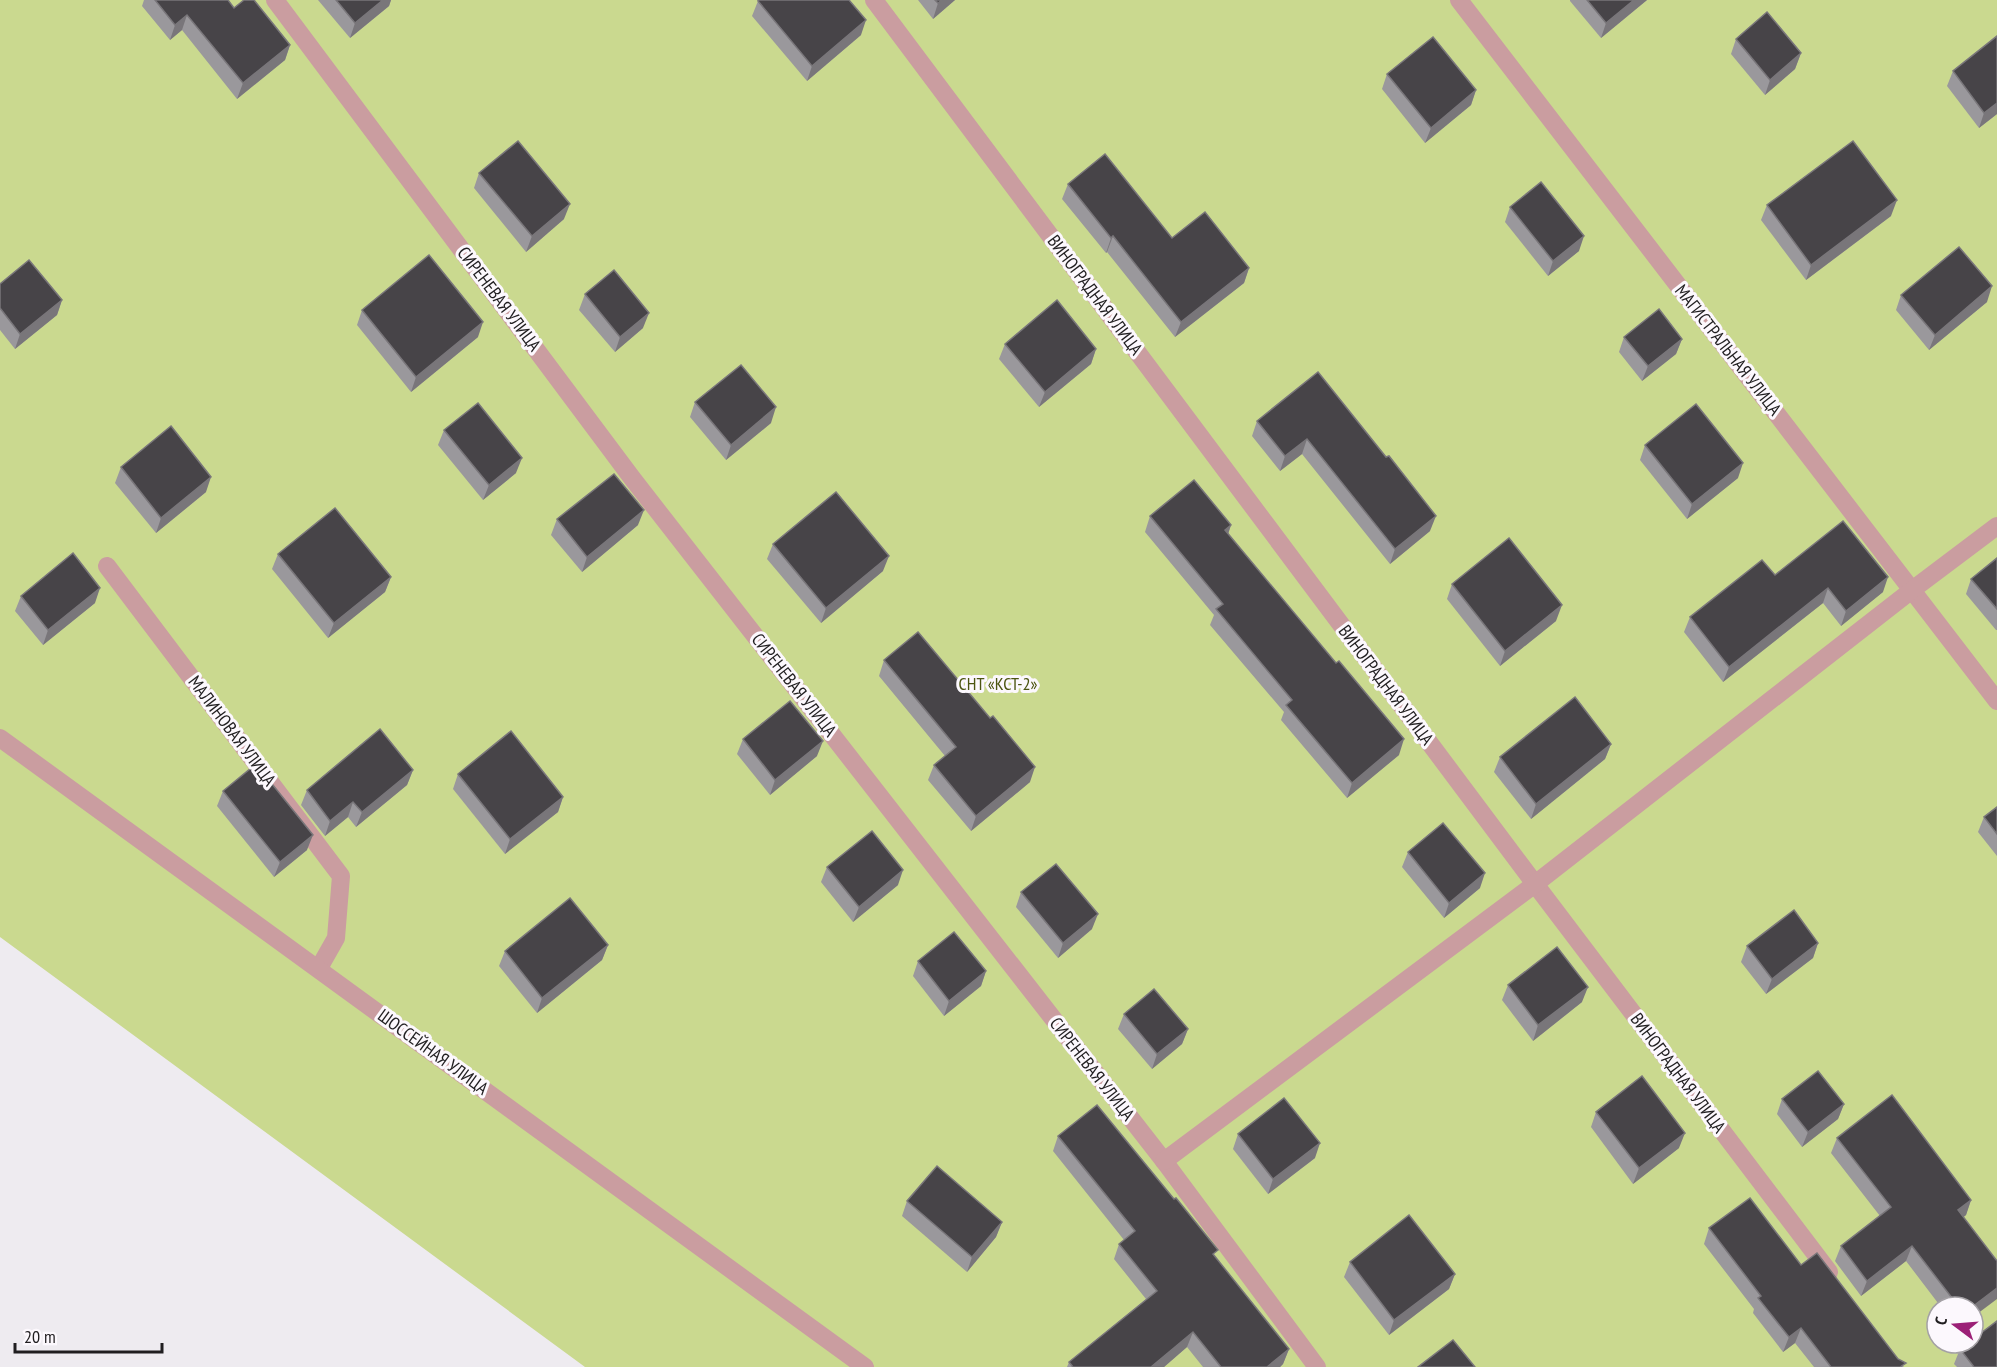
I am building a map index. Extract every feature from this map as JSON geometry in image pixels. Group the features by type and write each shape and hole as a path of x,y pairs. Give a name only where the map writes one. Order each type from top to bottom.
{"street":[{"name":"СИРЕНЕВАЯ УЛИЦА","path":"275,0 632,478 1164,1161 1317,1367"},
{"name":"ВИНОГРАДНАЯ УЛИЦА","path":"874,0 1535,884 1837,1282"},
{"name":"МАГИСТРАЛЬНАЯ УЛИЦА","path":"1458,0 1997,701"},
{"path":"1164,1161 1535,884 1997,526"},
{"name":"МАЛИНОВАЯ УЛИЦА","path":"107,566 341,876 336,938 319,968"},
{"name":"ШОССЕЙНАЯ УЛИЦА","path":"0,738 865,1367"}],"green space":[{"name":"СНТ «КСТ-2»","path":"0,0 1997,0 1997,1367 585,1367 0,937"}],"building":[{"path":"155,0 228,0 234,8 244,0 254,0 290,45 243,83 187,15 175,25"},
{"path":"336,0 383,0 355,23"},
{"path":"758,0 849,0 866,20 812,66"},
{"path":"1587,0 1634,0 1606,23"},
{"path":"1767,12 1801,53 1770,80 1736,39"},
{"path":"1997,36 1997,103 1984,113 1953,71"},
{"path":"1433,37 1476,90 1431,128 1387,74"},
{"path":"518,141 570,204 532,236 479,173"},
{"path":"1853,141 1897,200 1811,265 1767,205"},
{"path":"1105,154 1172,238 1205,212 1249,268 1181,322 1113,236 1111,238 1068,184"},
{"path":"1541,182 1584,236 1553,261 1510,207"},
{"path":"1959,247 1992,286 1935,335 1901,295"},
{"path":"429,255 483,322 416,377 362,310"},
{"path":"29,260 62,300 20,334 0,308 0,284"},
{"path":"614,270 649,313 620,337 585,294"},
{"path":"1057,300 1096,349 1045,392 1005,344"},
{"path":"1659,309 1682,339 1648,366 1624,337"},
{"path":"741,365 776,407 731,445 695,402"},
{"path":"1318,372 1436,516 1395,549 1307,439 1285,456 1257,421"},
{"path":"478,403 522,458 489,485 444,430"},
{"path":"1696,404 1743,463 1692,504 1645,445"},
{"path":"171,426 211,477 161,518 121,467"},
{"path":"614,474 644,510 587,557 557,519"},
{"path":"1194,480 1231,525 1225,530 1336,663 1339,661 1404,739 1352,783 1286,705 1292,700 1216,609 1223,604 1150,516"},
{"path":"836,492 889,556 826,608 773,544"},
{"path":"335,508 391,577 334,623 278,554"},
{"path":"1843,521 1888,577 1846,611 1828,588 1729,667 1690,617 1762,560 1775,575"},
{"path":"1509,538 1562,605 1505,651 1452,584"},
{"path":"73,553 100,588 48,630 21,596"},
{"path":"1997,558 1997,609 1971,579"},
{"path":"918,632 990,718 993,716 1035,767 976,816 934,765 956,747 884,660"},
{"path":"1575,697 1611,744 1536,804 1500,757"},
{"path":"790,701 823,741 775,780 743,739"},
{"path":"380,729 413,770 362,812 353,802 330,821 307,790"},
{"path":"511,731 563,797 510,839 458,774"},
{"path":"256,764 313,835 280,862 223,791"},
{"path":"1997,807 1997,834 1984,817"},
{"path":"1443,823 1485,873 1449,903 1408,852"},
{"path":"872,831 903,870 859,907 827,867"},
{"path":"1056,864 1098,914 1063,943 1021,892"},
{"path":"570,898 608,945 542,998 505,951"},
{"path":"1794,910 1818,943 1772,979 1747,946"},
{"path":"954,932 986,971 949,1001 918,961"},
{"path":"1557,947 1588,987 1538,1025 1508,985"},
{"path":"1154,989 1188,1029 1157,1054 1124,1014"},
{"path":"1818,1071 1844,1104 1808,1132 1782,1099"},
{"path":"1642,1076 1685,1133 1639,1168 1596,1112"},
{"path":"1892,1095 1971,1200 1958,1210 1997,1261 1997,1288 1985,1297 1985,1295 1950,1295 1912,1246 1867,1281 1841,1246 1891,1207 1837,1138"},
{"path":"1284,1098 1320,1143 1273,1179 1238,1134"},
{"path":"1097,1105 1218,1250 1213,1254 1289,1349 1267,1367 1221,1367 1193,1332 1151,1367 1073,1367 1069,1362 1157,1291 1119,1244 1135,1231 1058,1136"},
{"path":"937,1166 1002,1222 972,1257 907,1201"},
{"path":"1750,1198 1801,1265 1817,1253 1898,1359 1906,1363 1900,1367 1831,1367 1801,1328 1789,1337 1758,1298 1761,1296 1709,1228"},
{"path":"1409,1215 1455,1274 1394,1320 1350,1262"},
{"path":"1997,1321 1997,1367 1974,1367 1965,1355 1985,1355 1985,1330"},
{"path":"1453,1340 1475,1367 1418,1367"}]}
